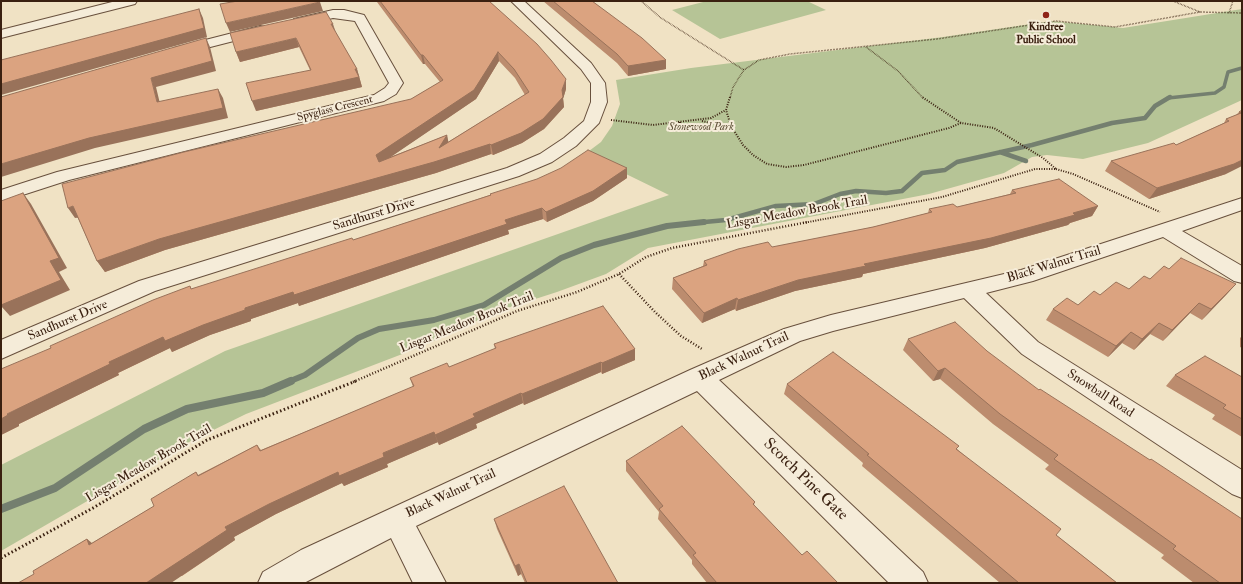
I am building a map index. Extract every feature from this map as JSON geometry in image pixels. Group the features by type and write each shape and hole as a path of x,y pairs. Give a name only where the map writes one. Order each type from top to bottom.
{"street":[{"path":"1,34 131,1"},
{"name":"Sandhurst Drive","path":"1,350 147,286 513,172 546,158 570,142 591,123 600,96 598,83 586,66 517,1"},
{"name":"Spyglass Crescent","path":"1,196 63,176 379,98 391,91 396,83 360,18 344,14 333,14 287,24"},
{"path":"166,55 272,28"},
{"name":"Black Walnut Trail","path":"274,583 312,561 397,520 699,377 792,335 831,323 1025,276 1163,221 1242,204"},
{"path":"1163,221 1242,276"},
{"name":"Snowball Road","path":"969,290 1030,348 1242,485"},
{"name":"Scotch Pine Gate","path":"699,377 912,583"},
{"path":"397,520 430,583"}],"path":[{"path":"641,1 661,18 744,70"},
{"path":"1173,1 1200,12"},
{"path":"1229,13 1233,1"},
{"path":"961,123 949,128 804,165 786,167 767,164 753,155 743,145 732,128 726,110 733,87 744,70 759,60 790,54 937,39 1056,21 1115,27 1200,12 1242,13"},
{"path":"866,47 898,71 921,97 961,123 994,128 1044,158 1056,168 1072,174 1163,221"},
{"path":"594,116 624,123 653,125 711,118 726,110"},
{"path":"700,120 732,128"},
{"name":"Lisgar Meadow Brook Trail","path":"1,558 93,508 206,440 374,374 517,310 577,292 619,274 646,257 672,248 942,197 1035,169 1056,168"},
{"path":"619,274 655,312 681,336 702,349"}],"green space":[{"path":"707,1 807,1 826,10 720,39 672,10"},
{"name":"Stonewood Park","path":"1242,9 1242,100 1148,143 1083,159 1047,155 1032,157 1004,173 929,194 648,248 606,274 498,311 418,348 246,414 191,441 1,551 1,465 225,351 669,195 585,154 601,142 612,126 620,104 616,80 691,68 943,37 1051,21 1123,28"}],"building":[{"path":"238,1 320,2 226,23 220,4"},
{"path":"380,1 489,1 537,44 566,79 562,90 563,97 543,119 521,133 491,145 490,144 434,162 159,239 97,261 73,206 68,208 62,184 184,152 411,99 443,80 423,55 421,55","holes":["498,52 514,69 529,92 439,148 447,135 379,162 376,155 474,90"]},
{"path":"553,1 592,1 642,38 666,60 628,66 617,54"},
{"path":"199,9 204,28 1,84 1,60"},
{"path":"326,12 333,24 331,24 357,69 355,69 359,77 252,101 246,83 311,70 296,38 236,52 230,33"},
{"path":"206,38 212,61 151,78 157,102 218,89 223,108 89,138 1,164 1,97"},
{"path":"1242,110 1242,160 1234,164 1157,188 1111,161 1174,143 1176,145 1229,121 1226,119 1241,113 1239,112"},
{"path":"588,150 627,168 593,191 546,212 542,208 505,220 507,224 294,295 293,292 245,308 245,310 165,341 163,337 109,362 110,364 7,414 8,415 1,419 1,369 51,348 50,346 153,300 190,286 191,289 352,238 353,240 537,179 561,168"},
{"path":"1059,179 1098,206 1073,213 1075,215 991,238 864,264 866,266 798,280 738,300 737,298 704,313 673,278 707,265 704,261 738,249 768,242 772,247 873,227 932,212 929,209 953,204 957,207 1016,193 1012,190"},
{"path":"23,193 59,258 50,261 61,280 1,305 1,201"},
{"path":"1181,258 1236,284 1211,309 1199,303 1172,330 1159,323 1142,339 1131,332 1116,346 1053,309 1067,298 1078,305 1094,291 1100,295 1116,282 1129,289 1144,276 1150,279 1164,266 1169,269"},
{"path":"603,306 635,349 522,394 521,393 473,414 475,417 435,435 434,432 383,453 384,457 339,476 338,472 269,504 225,527 227,530 146,583 18,583 34,574 33,571 87,539 89,545 154,506 151,499 196,472 198,476 257,445 260,451 414,386 410,378 447,363 449,367 496,348 494,344"},
{"path":"955,322 987,351 1039,390 1040,389 1150,460 1151,459 1242,519 1242,583 1220,583 1173,549 1176,546 1054,459 1058,455 1000,414 945,368 938,371 908,339"},
{"path":"833,352 959,446 956,449 1061,529 1056,535 1117,583 1019,583 867,455 869,454 787,384"},
{"path":"1205,356 1242,377 1242,419 1223,408 1226,405 1175,375"},
{"path":"682,426 755,502 753,504 802,555 807,551 838,583 717,583 693,555 696,553 659,509 663,506 626,461"},
{"path":"564,486 618,583 527,583 519,564 515,566 494,519"}],"waterway":[{"path":"1168,98 1215,93 1224,87 1228,72 1242,68"},
{"path":"1000,152 1112,123 1145,118 1155,106 1168,98"},
{"path":"700,222 726,220 776,206 814,204 840,194 856,191 886,193 902,191 922,173 945,170 957,162 1000,152"},
{"path":"1000,152 1026,161"},
{"path":"288,382 305,375 358,338 379,329 434,320 484,305 561,258 594,245 667,226 700,222"},
{"path":"694,223 700,222"},
{"path":"700,222 704,222"},
{"path":"1,509 55,488 144,429 187,409 263,393 291,381"}],"place":[{"name":"Kindree Public School","path":"1046,15"}]}
